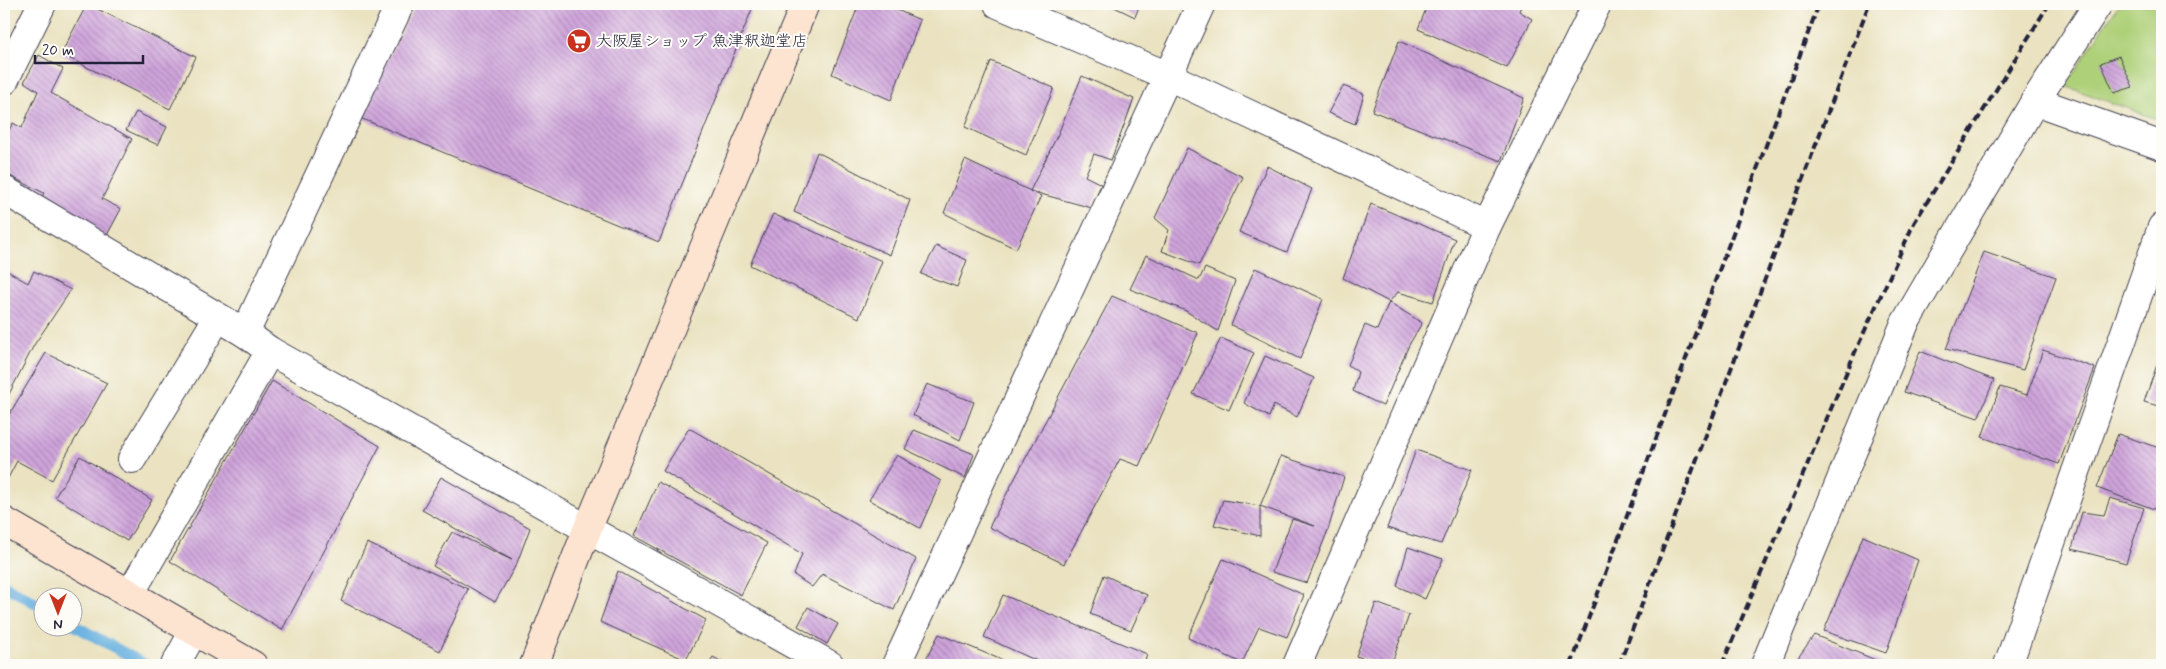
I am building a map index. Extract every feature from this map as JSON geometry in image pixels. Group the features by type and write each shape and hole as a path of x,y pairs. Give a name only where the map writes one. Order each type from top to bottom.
{"street":[{"path":"4,82 42,4"},
{"path":"245,333 400,4"},
{"path":"534,665 587,530 805,4"},
{"path":"998,4 1168,76 1487,226"},
{"path":"896,665 1201,4"},
{"path":"1297,665 1487,226 1597,4"},
{"path":"1765,665 1905,322 2036,101 2098,4"},
{"path":"2036,101 2162,146"},
{"path":"4,190 245,333 270,351 830,665"},
{"path":"2008,665 2162,227"},
{"path":"132,459 218,317"},
{"path":"130,594 270,351"},
{"path":"4,521 253,665"},
{"path":"175,665 194,631"}],"green space":[{"path":"2119,4 2162,4 2162,121 2065,86"}],"building":[{"path":"87,4 196,57 170,109 61,54"},
{"path":"416,4 754,4 659,242 358,117"},
{"path":"859,4 883,4 920,20 891,100 832,74"},
{"path":"1108,4 1140,4 1135,17"},
{"path":"1428,4 1522,4 1519,11 1532,19 1507,68 1418,29"},
{"path":"1399,41 1524,98 1501,161 1372,111"},
{"path":"39,55 63,69 51,93 132,139 102,199 121,209 105,239 39,202 44,193 4,173 4,139 13,123 22,128 38,91 24,82"},
{"path":"2119,56 2133,87 2114,93 2101,63"},
{"path":"991,61 1054,88 1026,155 965,127"},
{"path":"1082,76 1134,99 1111,160 1094,154 1085,176 1101,184 1092,208 1030,191 1058,134"},
{"path":"1343,86 1364,94 1355,124 1328,113"},
{"path":"136,112 167,127 158,145 126,130"},
{"path":"1187,148 1243,177 1199,265 1162,251 1169,230 1155,218"},
{"path":"817,152 910,200 890,255 794,212"},
{"path":"965,160 1041,196 1016,249 944,213"},
{"path":"1267,166 1312,189 1287,252 1239,232"},
{"path":"1371,204 1455,239 1433,302 1398,292 1389,302 1343,278"},
{"path":"773,214 882,261 859,318 750,265"},
{"path":"936,246 967,260 957,287 921,274"},
{"path":"1984,252 2056,277 2023,370 1946,349"},
{"path":"1146,255 1199,280 1205,268 1235,281 1218,331 1184,310 1130,289"},
{"path":"1255,268 1323,299 1300,359 1231,325"},
{"path":"4,269 28,283 34,271 71,290 34,345 6,400 4,399"},
{"path":"1112,296 1198,333 1139,466 1120,459 1064,564 989,527"},
{"path":"1389,302 1422,323 1409,345 1383,406 1353,391 1358,372 1348,365 1365,325 1377,330"},
{"path":"1221,338 1254,353 1229,410 1193,394"},
{"path":"2043,350 2095,368 2059,464 1982,437 2000,387 2027,395"},
{"path":"1920,351 1994,380 1978,418 1904,392"},
{"path":"46,353 107,383 52,480 17,461 7,480 4,477 4,423"},
{"path":"1265,356 1314,378 1297,417 1274,405 1269,417 1244,403"},
{"path":"2158,362 2162,364 2162,407 2144,402"},
{"path":"272,381 380,446 282,630 170,561"},
{"path":"927,384 974,402 960,440 913,415"},
{"path":"689,428 916,559 894,610 822,574 812,587 794,575 802,554 663,471"},
{"path":"914,430 974,454 965,478 905,449"},
{"path":"2118,434 2162,449 2162,512 2097,488"},
{"path":"1416,450 1472,470 1441,544 1387,528"},
{"path":"897,455 941,481 920,528 869,500"},
{"path":"80,456 152,500 127,541 55,497"},
{"path":"1281,456 1344,477 1328,530 1307,583 1272,572 1292,519 1315,526 1260,506"},
{"path":"441,477 530,528 517,563 495,602 433,566 452,532 512,560 422,510"},
{"path":"658,482 767,543 741,595 634,536"},
{"path":"2110,498 2144,508 2126,563 2072,549 2082,512 2104,515"},
{"path":"1223,500 1260,506 1260,536 1214,525"},
{"path":"1863,536 1918,560 1886,653 1824,631"},
{"path":"367,543 468,589 440,651 341,601"},
{"path":"1408,547 1443,559 1425,599 1397,586"},
{"path":"1223,559 1304,595 1287,637 1259,627 1242,663 1188,638"},
{"path":"618,571 706,620 686,660 600,622"},
{"path":"1104,575 1147,595 1131,630 1090,614"},
{"path":"1003,595 1147,654 1144,665 1046,665 984,637"},
{"path":"1376,603 1409,615 1391,665 1384,665 1356,656"},
{"path":"808,607 838,624 827,644 798,626"},
{"path":"939,634 1014,665 923,665"},
{"path":"1814,635 1883,663 1882,665 1793,665"},
{"path":"713,657 728,665 708,665"}],"waterway":[{"path":"4,585 32,601"},
{"path":"82,630 146,665"}],"railway":[{"path":"1571,665 1819,4"},
{"path":"1619,665 1869,4"},
{"path":"1722,665 1856,350 1914,223 2049,4"}],"place":[{"name":"大阪屋ショップ 魚津釈迦堂店","path":"579,41"}]}
